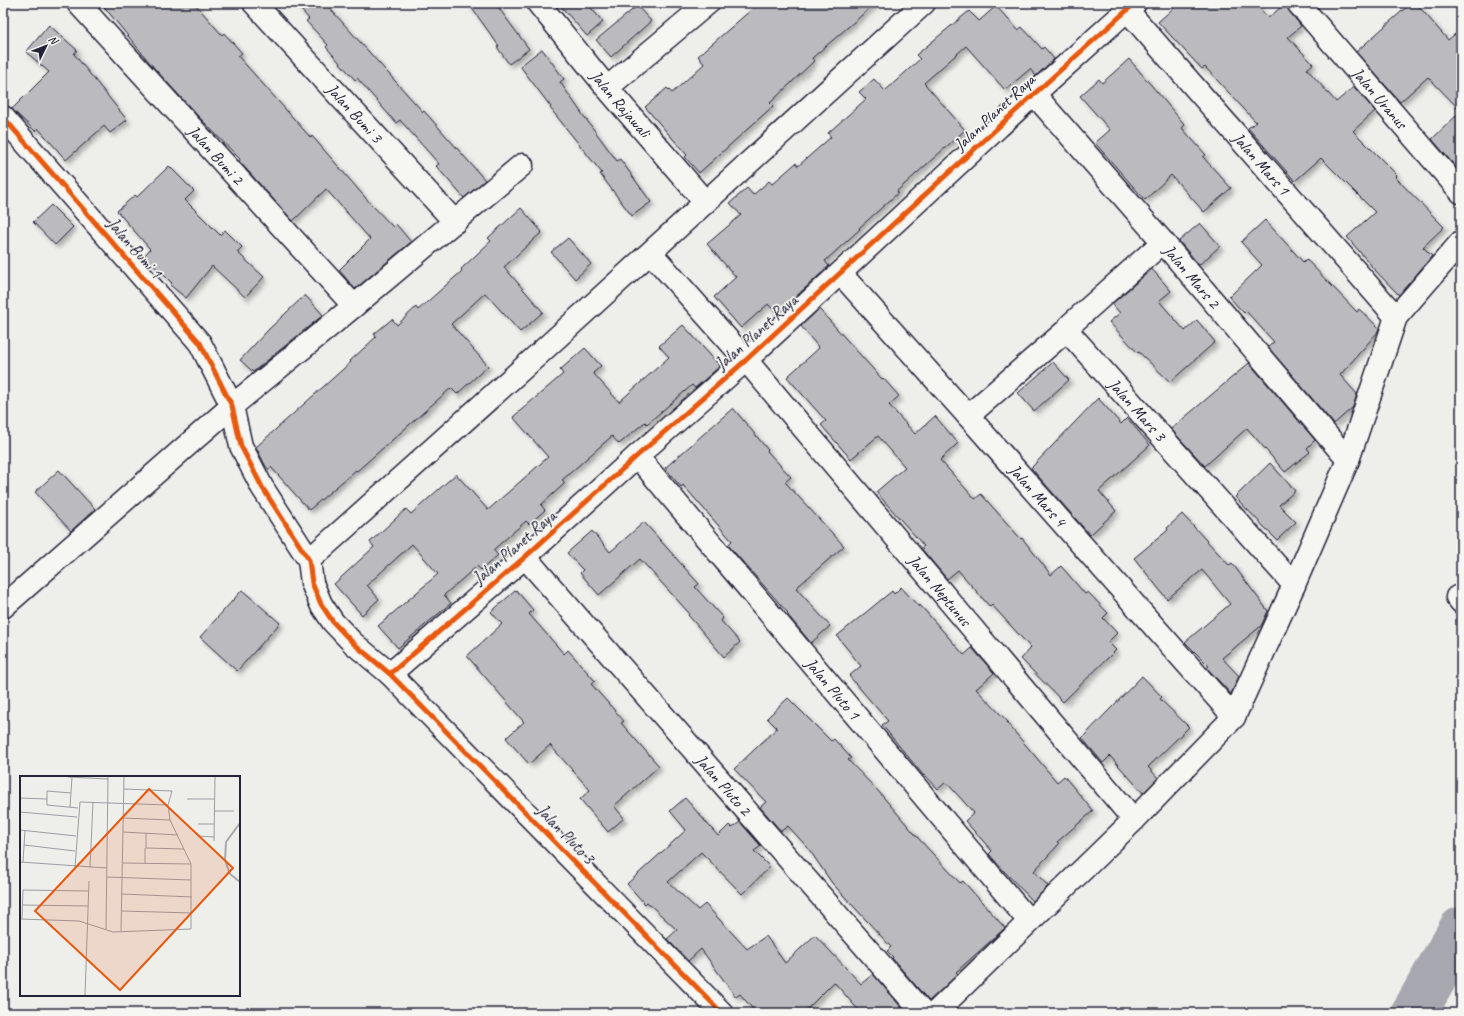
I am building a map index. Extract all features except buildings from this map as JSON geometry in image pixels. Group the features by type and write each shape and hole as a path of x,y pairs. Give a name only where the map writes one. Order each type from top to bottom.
{"street":[{"name":"Jalan Bumi 2","path":"78,3 354,306"},
{"name":"Jalan Bumi 3","path":"254,3 455,222"},
{"name":"Jalan Rajawali","path":"538,3 607,88 705,202"},
{"path":"607,88 708,3"},
{"path":"309,560 651,253 924,3"},
{"name":"Jalan Uranus","path":"1298,3 1461,192"},
{"name":"Jalan Planet Raya","path":"390,674 525,557 746,360 1034,94 1131,7"},
{"name":"Jalan Mars 1","path":"1131,7 1396,317"},
{"name":"Jalan Mars 2","path":"1034,94 1163,242 1348,460"},
{"name":"Jalan Bumi 1","path":"3,117 200,343 232,406 241,446 258,480 309,560"},
{"path":"3,607 232,406 522,165"},
{"path":"968,416 1069,328 1070,325 1163,242"},
{"path":"935,1013 1134,820 1234,716 1348,460 1396,317 1461,242"},
{"name":"Jalan Neptunus","path":"651,253 746,360 1134,820"},
{"name":"Jalan Mars 4","path":"840,274 1234,716"},
{"name":"Jalan Mars 3","path":"1069,328 1070,335 1294,584"},
{"name":"Jalan Pluto 1","path":"637,456 1029,921"},
{"name":"Jalan Pluto 2","path":"525,557 923,1013"},
{"name":"Jalan Pluto 3","path":"309,560 312,582 321,604 333,622 353,643 390,674 722,1013"}],"waterway":[{"path":"1414,1013 1461,930"}],"cycle path":[{"path":"390,674 525,557 746,360 1034,94 1135,3"},
{"path":"3,117 200,343 232,406 241,446 262,487 309,560 312,583 321,604 333,622 353,643 390,674 722,1013"}]}
